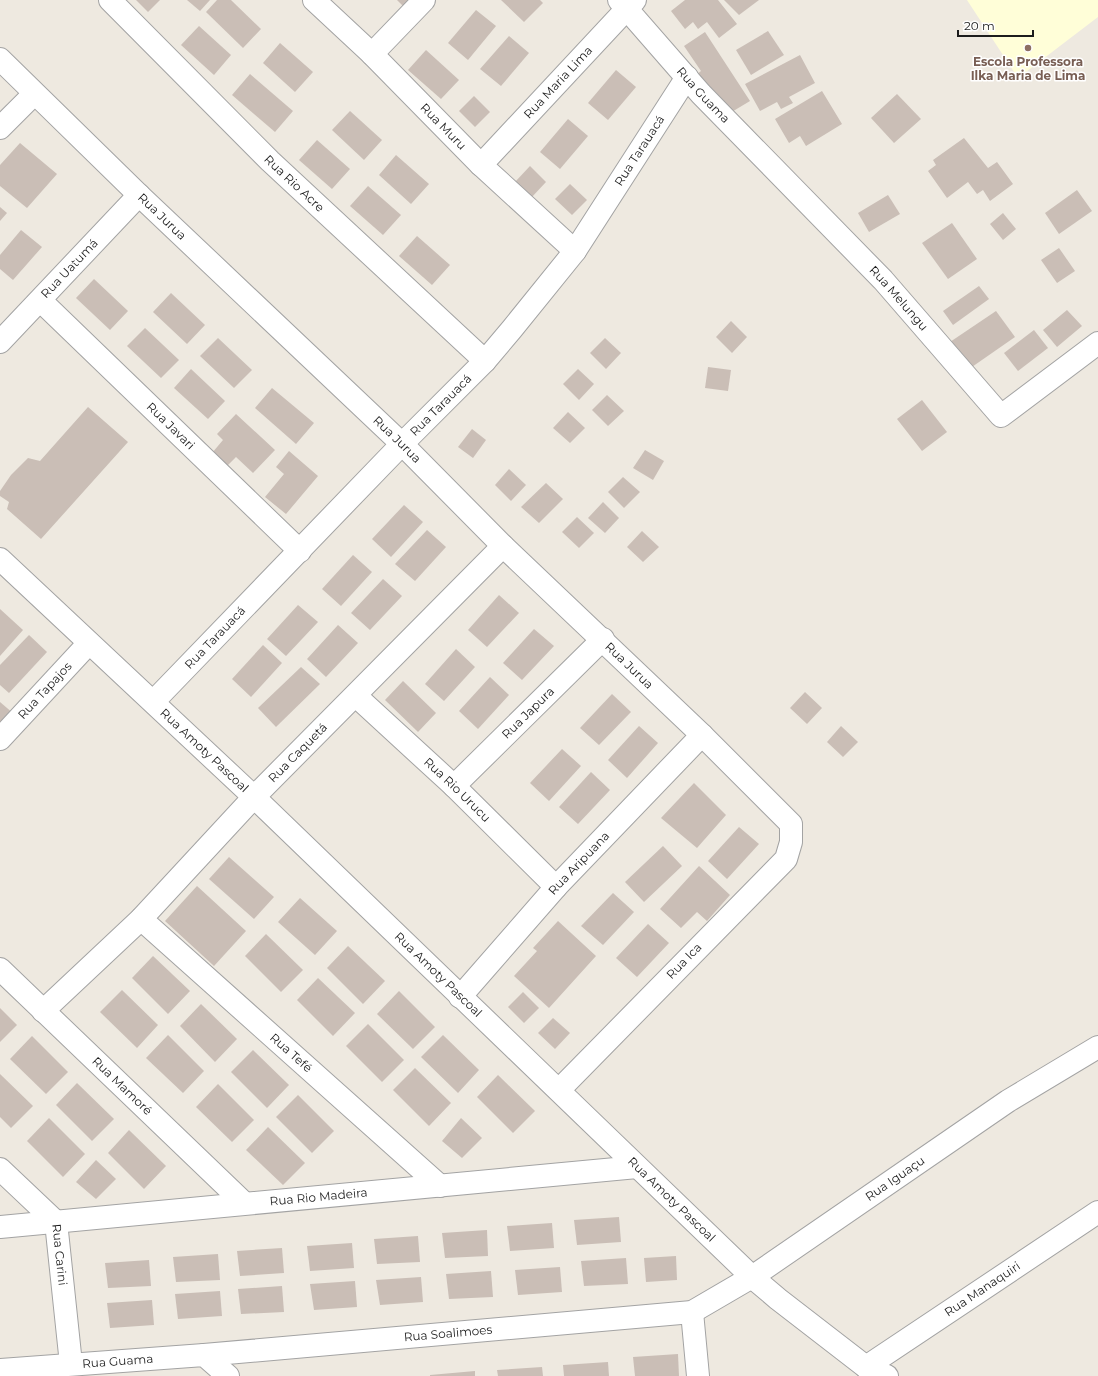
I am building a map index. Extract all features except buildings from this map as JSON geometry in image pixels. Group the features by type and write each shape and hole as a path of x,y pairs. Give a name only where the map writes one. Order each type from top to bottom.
{"street":[{"name":"Rua Rio Acre","path":"110,0 270,161 485,361"},
{"name":"Rua Muru","path":"314,0 372,54 481,165 575,251"},
{"path":"372,54 424,0"},
{"name":"Rua Guama","path":"627,3 702,94 791,185"},
{"name":"Rua Maria Lima","path":"481,165 627,3"},
{"name":"Rua Jurua","path":"0,59 34,94 402,444 503,546 603,639 791,824"},
{"name":"Rua Tarauacá","path":"154,701 402,444 485,361 575,251 687,77"},
{"path":"0,128 34,94"},
{"name":"Rua Melungu","path":"791,185 883,280 1001,416 1098,343"},
{"name":"Rua Uatumá","path":"0,342 41,301 140,195"},
{"name":"Rua Javari","path":"41,301 300,551"},
{"name":"Rua Caquetá","path":"43,1011 141,919 254,797 356,696 503,546"},
{"name":"Rua Amoty Pascoal","path":"0,558 89,643 154,701 752,1277 866,1367 887,1376"},
{"name":"Rua Japura","path":"454,786 603,639"},
{"name":"Rua Tapajos","path":"0,739 89,643"},
{"name":"Rua Rio Urucu","path":"356,696 454,786 556,886"},
{"name":"Rua Aripuana","path":"460,997 556,886 702,735"},
{"name":"Rua Ica","path":"559,1090 786,858 791,842 791,824"},
{"name":"Rua Tefé","path":"141,919 440,1186"},
{"name":"Rua Mamoré","path":"0,969 244,1203"},
{"name":"Rua Iguaçu","path":"692,1312 752,1277 1008,1102 1098,1047"},
{"name":"Rua Rio Madeira","path":"0,1227 637,1167"},
{"name":"Rua Carini","path":"0,1169 56,1222 71,1364"},
{"name":"Rua Manaquiri","path":"866,1367 1098,1212"},
{"path":"692,1312 698,1376"},
{"name":"Rua Soalimoes","path":"204,1355 692,1312"},
{"path":"204,1355 228,1376"},
{"name":"Rua Guama","path":"0,1370 204,1355"}],"shaded area":[{"name":"Escola Professora Ilka Maria de Lima","path":"967,0 1098,0 1098,17 1018,78"}],"place":[{"name":"Escola Professora Ilka Maria de Lima","path":"1028,48"}]}
